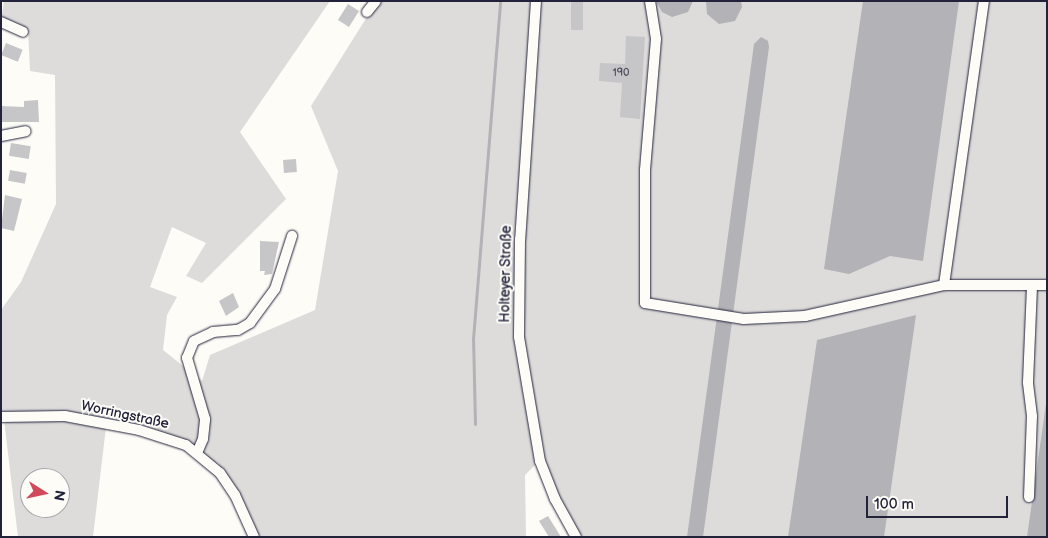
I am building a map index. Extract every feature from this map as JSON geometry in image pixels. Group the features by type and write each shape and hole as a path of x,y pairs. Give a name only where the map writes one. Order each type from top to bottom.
{"street":[{"path":"367,12 376,1"},
{"name":"Holteyer Straße","path":"536,1 520,239 519,337 540,461 555,499 576,537"},
{"path":"650,1 656,40 646,170 645,303 736,318 805,316 944,285 1047,285"},
{"path":"944,285 984,1"},
{"path":"1,22 23,32"},
{"path":"1,136 26,131"},
{"path":"197,453 203,439 206,419 187,358 194,341 213,332 238,330 250,323 275,288 292,236"},
{"path":"1029,497 1032,416 1028,382 1032,285"},
{"name":"Worringstraße","path":"1,417 65,416 172,439 197,453 220,474 235,495 254,537"}],"shaded area":[{"path":"4,1 330,1 240,132 286,199 202,283 186,276 206,243 172,227 150,287 177,297 167,315 163,350 202,381 210,355 315,310 338,171 311,106 377,1 533,1 515,313 538,462 525,475 526,537 257,537 235,489 216,460 221,472 190,446 65,415 1,417 1,310 21,282 56,204 55,75 30,71 28,30 1,20"},
{"path":"539,1 1047,1 1047,537 578,537 541,461 524,361 521,281"},
{"path":"656,1 693,1 688,12 672,17 662,12"},
{"path":"706,1 741,1 742,7 735,21 719,24 707,14"},
{"path":"863,1 959,1 923,261 890,256 849,274 824,269"},
{"path":"761,37 768,41 769,47 703,537 687,537 754,44"},
{"path":"916,315 884,537 788,537 817,340"},
{"path":"1047,397 1047,537 1027,537"},
{"path":"40,416 106,427 93,537 18,537 4,420"}],"building":[{"path":"571,1 583,1 583,30 571,30"},
{"path":"348,4 359,11 349,27 338,20"},
{"path":"626,36 645,37 640,119 620,117 622,83 599,81 600,63 625,64"},
{"path":"6,43 23,50 18,62 1,55"},
{"path":"38,100 39,122 1,122 1,106 24,107 24,101"},
{"path":"11,143 31,146 29,159 9,156"},
{"path":"296,159 297,172 284,173 283,160"},
{"path":"10,170 27,173 25,184 8,181"},
{"path":"5,195 22,199 14,231 1,228"},
{"path":"260,241 279,242 272,274 264,275 265,271 260,271"},
{"path":"233,293 239,307 226,316 219,301"},
{"path":"548,516 561,537 549,537 539,521"}],"waterway":[{"path":"475,424 473,339 500,1"}]}
